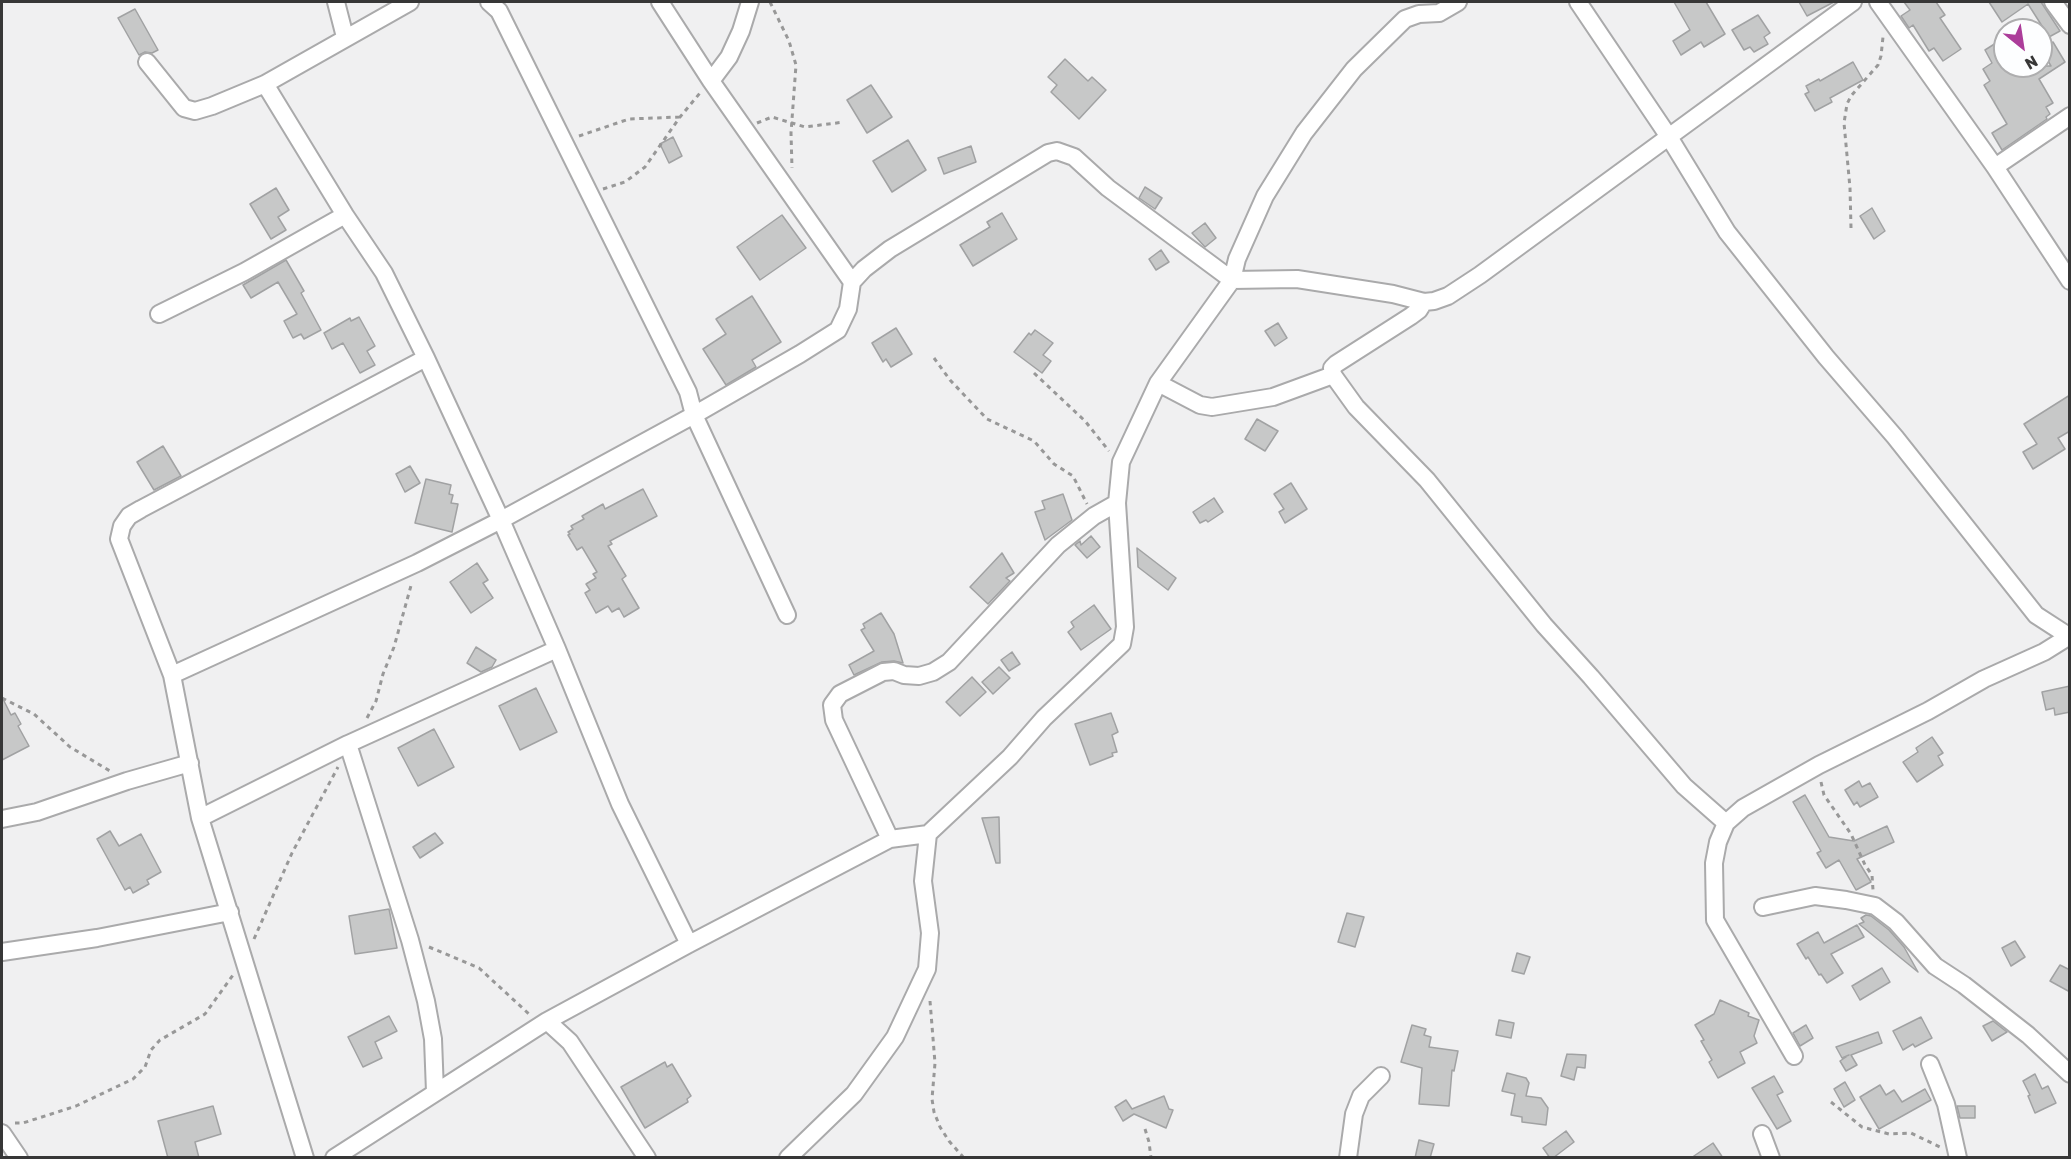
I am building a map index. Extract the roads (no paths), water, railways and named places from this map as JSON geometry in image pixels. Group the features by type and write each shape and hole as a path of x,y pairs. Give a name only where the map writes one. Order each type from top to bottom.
{"street":[{"path":"336,2 345,37"},
{"path":"147,62 184,108 195,111 265,84 410,2"},
{"path":"489,2 499,11 688,392 694,416 787,615"},
{"path":"660,2 711,81 852,282"},
{"path":"711,81 729,57 741,31 750,2"},
{"path":"334,1158 547,1021 890,839 928,834 1010,757 1044,718 1122,644 1125,627 1117,503 1121,462 1158,383 1232,280 1237,259 1265,196 1304,133 1354,69 1405,20 1419,14 1439,13 1458,2"},
{"path":"1578,2 1669,137 1727,232 1826,357 1895,437 2036,615 2069,637 2044,652 1984,679 1928,711 1819,765 1743,808 1726,823 1718,842 1714,863 1715,920 1794,1056"},
{"path":"172,675 417,563 694,416 801,354 838,330 848,309 852,282 864,269 890,249 1048,153 1057,151 1074,157 1108,188 1232,280 1297,279 1393,294 1424,302 1434,301 1448,296 1480,275 1853,2"},
{"path":"2053,2 2070,25"},
{"path":"1881,6 1995,168 2070,281"},
{"path":"265,84 345,215 384,273 426,358 501,520 620,804 689,944"},
{"path":"1995,168 2070,116"},
{"path":"159,314 244,272 345,215"},
{"path":"1424,302 1411,316 1336,364 1332,368 1333,375 1356,407 1427,480 1544,625 1684,786 1726,823"},
{"path":"304,1158 201,818 172,675 119,539 122,526 129,516 426,358"},
{"path":"1158,383 1200,405 1212,407 1273,397 1333,375"},
{"path":"890,839 834,720 832,705 840,694 883,672 894,671 904,675 919,676 933,672 949,662 1059,545 1094,516 1117,503"},
{"path":"201,818 348,744 557,649"},
{"path":"348,744 410,940 430,1020 435,1092"},
{"path":"2,819 37,812 127,781 190,763"},
{"path":"788,1158 854,1095 895,1037 927,969 930,933 923,881 928,834"},
{"path":"1763,907 1815,896 1875,906 1896,922 1935,966 1964,985 2028,1035 2070,1074"},
{"path":"2,952 97,938 230,912"},
{"path":"547,1021 570,1042 646,1158"},
{"path":"1930,1064 1946,1104 1958,1157"},
{"path":"1348,1158 1354,1114 1361,1096 1381,1076"},
{"path":"6,1128 6,1137 19,1158"},
{"path":"1762,1134 1771,1158"}]}
